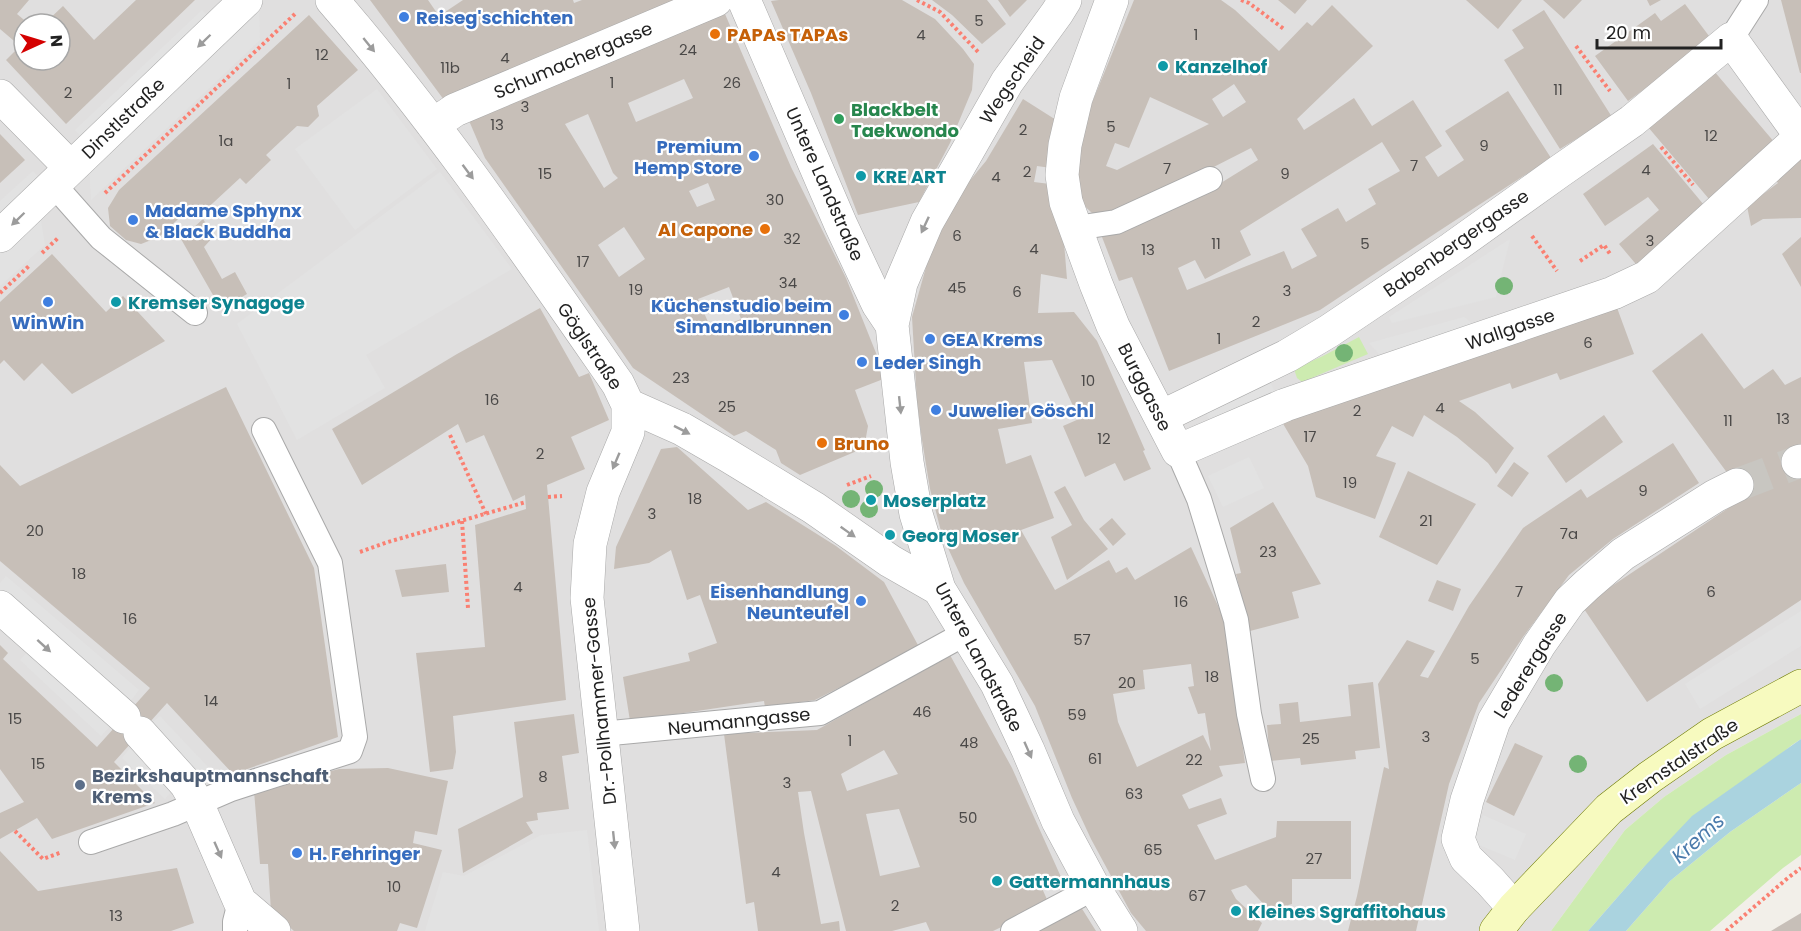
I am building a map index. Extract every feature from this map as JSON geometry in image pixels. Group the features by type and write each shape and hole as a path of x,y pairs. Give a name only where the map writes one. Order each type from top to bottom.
{"main road":[{"name":"Kremstalstraße","path":"1505,920 1609,809 1712,734 1801,686"}],"street":[{"name":"Dinstlstraße","path":"0,236 246,0"},
{"name":"Göglstraße","path":"332,0 433,125 514,234 618,384 628,405 682,429 727,454 814,508 890,561 939,589"},
{"name":"Schumachergasse","path":"433,125 455,110 716,0"},
{"name":"Untere Landstraße","path":"744,0 841,225 878,304 892,325 907,462 916,514 939,589 996,684 1028,750 1058,821 1094,888 1121,931"},
{"name":"Wegscheid","path":"892,325 901,283 927,222 1007,82 1065,0"},
{"name":"Burggasse","path":"1112,0 1076,98 1065,145 1062,175 1066,202 1113,326 1178,451"},
{"path":"1731,39 1801,137"},
{"name":"Babenbergergasse","path":"1161,417 1287,356 1451,249 1632,121 1731,39"},
{"path":"0,96 62,177"},
{"name":"Wallgasse","path":"1178,451 1285,405 1613,293 1647,277 1801,137"},
{"name":"Dr.-Pollhammer-Gasse","path":"623,931 587,598 590,544 603,492 628,432 628,405"},
{"name":"Lederergasse","path":"1505,920 1490,881 1466,858 1458,839 1467,800 1494,722 1539,645 1570,601 1623,554 1715,496 1737,485"},
{"path":"0,607 132,725 186,784 197,803 238,917 274,931"}],"lane":[{"path":"1731,39 1756,0"},
{"path":"62,177 81,216 100,238 195,314"},
{"path":"1076,228 1116,222 1210,179"},
{"path":"91,842 173,814 231,789 350,750 355,737 330,563 264,430"},
{"name":"Burggasse","path":"1178,451 1198,499 1236,620 1249,714 1263,779"},
{"name":"Neumanngasse","path":"601,734 820,713 966,633"},
{"path":"1013,931 1094,888"}],"path":[{"path":"917,0 940,12 986,61"},
{"path":"1241,0 1249,3 1284,29"},
{"path":"40,255 299,10"},
{"path":"1576,46 1632,121 1653,138 1695,186"},
{"path":"1511,206 1560,275"},
{"path":"0,293 32,262"},
{"path":"450,435 486,514"},
{"path":"388,542 526,502"},
{"path":"462,521 468,608"},
{"path":"15,831 43,859 91,842"},
{"path":"1726,931 1801,868"}],"shaded area":[{"path":"0,0 1801,0 1801,714 1726,755 1664,797 1625,830 1551,931 0,931"},
{"path":"259,3 260,40 91,200 89,167"},
{"path":"202,10 211,19 83,139 75,130"},
{"path":"377,89 437,169 355,230 295,149"},
{"path":"33,171 41,180 0,218 0,201"},
{"path":"440,172 512,269 366,355 385,388 297,440 237,324"},
{"path":"40,215 45,245 0,286 0,253"},
{"path":"1510,239 1496,297 1392,323 1389,317"},
{"path":"1464,317 1477,327 1379,354 1369,343"},
{"path":"1269,380 1275,392 1210,422 1204,408"},
{"path":"1249,457 1264,488 1223,507 1208,476"},
{"path":"6,576 139,690 128,704 0,596 0,583"},
{"path":"1801,611 1801,646 1700,709 1685,684"},
{"path":"32,647 112,724 101,736 20,660"},
{"path":"160,716 209,768 196,781 146,728"},
{"path":"134,743 177,785 165,799 122,758"},
{"path":"1483,815 1526,834 1515,860 1472,842"},
{"path":"587,830 599,931 425,931 443,872 464,876 541,835"}],"green space":[{"path":"1359,337 1368,354 1302,382 1297,378 1294,369"},
{"path":"1801,714 1801,739 1643,868 1588,931 1551,931 1625,830 1664,797 1726,755"},
{"path":"1801,783 1801,855 1710,931 1626,931 1670,881 1730,832"}],"water":[{"name":"Krems","path":"1801,739 1801,783 1730,832 1670,881 1626,931 1588,931 1692,816"}],"building":[{"path":"0,0 29,0 19,12 12,12 12,39 0,29"},
{"path":"136,0 195,0 66,124 17,72 72,72 72,16 94,40"},
{"path":"370,0 428,0 439,16 463,0 573,0 574,3 582,0 696,0 447,104"},
{"path":"902,0 935,19 974,64 972,90 950,143 919,202 858,215 811,93 771,1"},
{"path":"932,0 987,0 1006,24 982,44 952,15"},
{"path":"998,0 1027,0 1010,17"},
{"path":"1134,0 1221,0 1279,51 1307,22 1312,26 1332,5 1373,46 1297,119 1304,130 1354,98 1372,126 1413,100 1442,146 1425,157 1438,177 1464,160 1445,131 1508,91 1551,158 1320,310 1169,371 1132,277 1119,281 1102,237 1171,209 1216,186 1258,160 1251,148 1135,207 1112,215 1092,213 1077,199 1076,154 1089,110","holes":["1234,84 1246,102 1223,117 1212,99","1150,97 1209,124 1117,170 1106,166 1115,143 1129,148","1382,142 1400,171 1368,189 1376,204 1346,222 1338,208 1301,229 1317,256 1292,269 1284,251 1187,290 1178,268 1195,260 1205,279 1251,255 1240,231"]},
{"path":"1278,0 1307,0 1295,14"},
{"path":"1466,0 1522,0 1498,29"},
{"path":"1543,0 1582,0 1564,19"},
{"path":"1647,0 1661,0 1650,6"},
{"path":"1781,0 1801,0 1801,73 1800,73"},
{"path":"1685,4 1712,40 1628,101 1595,56 1655,13 1661,21"},
{"path":"63,6 68,12 57,12"},
{"path":"722,7 791,167 846,278 886,378 855,390 868,426 864,448 800,475 781,463 776,450 746,431 734,436 633,368 485,158 467,116","holes":["684,79 693,98 636,122 628,103","588,114 613,173 618,178 604,188 565,124","708,183 715,200 697,207 689,191","624,227 645,259 619,277 598,245","729,287 741,319 712,331 698,299"]},
{"path":"1544,10 1612,117 1560,149 1504,60 1524,48 1512,30"},
{"path":"309,15 358,70 317,106 319,116 308,127 297,126 266,155 271,160 246,184 240,178 200,215 192,206 159,237 141,244 126,240 110,226 108,208 119,190"},
{"path":"12,54 12,66 6,60"},
{"path":"1714,71 1775,143 1709,199 1648,127"},
{"path":"1023,99 1058,119 1051,168 1037,166 1034,182 1050,184 1063,230 1067,279 1041,274 1038,313 1074,312 1097,341 1145,450 1143,451 1151,469 1124,481 1115,463 1085,477 1063,426 1079,419 1052,360 1024,362 1032,423 998,429 1006,464 1031,455 1054,518 1021,530 1055,590 1109,560 1116,573 1127,567 1135,580 1191,547 1225,621 1245,763 1219,766 1223,776 1182,795 1189,809 1221,798 1227,814 1197,825 1215,860 1276,837 1277,821 1351,821 1351,879 1292,879 1292,904 1269,910 1246,885 1231,890 1236,899 1262,923 1258,931 1146,931 1131,913 1091,839 1035,706 964,583 942,535 930,489 922,440 917,402 912,317 930,253 949,206 986,161","holes":["1191,664 1194,686 1188,687 1198,714 1205,713 1211,751 1203,735 1137,767 1118,722 1113,694 1145,689 1143,670"]},
{"path":"0,134 25,160 0,183"},
{"path":"1653,144 1709,211 1640,269 1619,244 1659,210 1648,197 1605,226 1583,194"},
{"path":"1801,155 1801,218 1763,219 1751,226 1747,206 1778,183 1773,177"},
{"path":"203,219 214,236 204,247 222,279 235,272 247,294 221,309 181,239"},
{"path":"1801,237 1801,287 1782,254"},
{"path":"52,254 106,312 123,296 165,341 72,394 42,363 24,381 4,360 0,364 0,302"},
{"path":"1616,305 1634,354 1560,380 1557,373 1512,389 1510,383 1459,401 1475,412 1514,448 1496,474 1488,463 1457,437 1424,415 1413,437 1392,426 1376,456 1396,463 1375,519 1316,497 1308,466 1282,422"},
{"path":"540,308 579,377 589,373 609,420 571,437 585,469 547,485 566,700 453,716 456,752 453,769 430,772 416,653 485,647 475,525 526,509 525,495 513,501 484,435 466,443 458,424 362,485 332,429 457,354"},
{"path":"1702,333 1744,389 1773,369 1785,385 1801,377 1801,600 1647,702 1582,606 1745,497 1652,371"},
{"path":"226,387 314,568 338,737 233,774 167,703 114,762 155,803 52,839 37,818 0,839 0,813 24,802 0,769 0,645 8,653 3,659 97,747 150,688 0,561 0,465 20,486"},
{"path":"1604,415 1623,442 1566,483 1547,456"},
{"path":"1673,443 1699,483 1613,539 1569,575 1523,637 1479,703 1449,784 1416,931 1348,931 1384,767 1389,769 1378,684 1407,640 1435,651 1420,676 1428,678 1469,606 1523,528 1581,489 1587,498"},
{"path":"677,447 748,510 766,502 836,546 884,582 919,647 815,700 765,707 764,701 630,721 623,677 690,661 688,653 717,643 700,595 687,600 671,550 649,563 614,569 616,547 661,449"},
{"path":"1514,462 1529,473 1512,497 1497,486"},
{"path":"1408,471 1476,504 1437,565 1379,537"},
{"path":"1065,486 1084,520 1108,549 1067,580 1051,537 1072,525 1054,492"},
{"path":"1273,502 1321,584 1292,592 1299,618 1250,631 1236,574 1241,573 1230,528"},
{"path":"1112,518 1126,534 1113,546 1099,529"},
{"path":"446,564 449,592 402,597 395,570"},
{"path":"1437,580 1461,589 1453,611 1428,601"},
{"path":"950,655 1012,768 1061,877 1041,886 1049,904 993,931 930,931 926,922 892,931 846,931 811,791 798,792 821,924 839,921 840,931 758,931 754,902 746,904 724,734 817,730","holes":["884,750 898,774 847,791 841,774","899,809 920,867 880,876 866,814"]},
{"path":"1373,682 1380,748 1355,751 1356,759 1301,765 1300,758 1270,761 1267,725 1281,724 1279,704 1298,702 1300,722 1351,716 1348,685"},
{"path":"574,714 579,753 562,756 569,809 537,813 538,820 526,822 533,833 463,873 458,829 523,797 514,722"},
{"path":"1515,743 1543,756 1514,816 1486,802"},
{"path":"388,768 448,781 437,835 415,831 413,843 442,850 417,928 400,923 397,931 294,931 271,911 268,864 260,864 254,791 339,769"},
{"path":"0,851 38,891 177,868 194,923 171,931 0,931"},
{"path":"1079,904 1096,931 1035,931"},
{"path":"1801,913 1801,931 1771,931"}],"tunnel":[{"path":"1737,485 1798,462"}],"place":[{"name":"Reiseg'schichten","path":"404,17"},
{"name":"PAPAs TAPAs","path":"715,34"},
{"name":"Kanzelhof","path":"1163,66"},
{"name":"Blackbelt Taekwondo","path":"839,119"},
{"name":"Premium Hemp Store","path":"754,156"},
{"name":"KRE ART","path":"861,176"},
{"name":"Madame Sphynx & Black Buddha","path":"133,220"},
{"name":"Al Capone","path":"765,229"},
{"name":"WinWin","path":"48,302"},
{"name":"Kremser Synagoge","path":"116,302"},
{"name":"Küchenstudio beim Simandlbrunnen","path":"844,315"},
{"name":"GEA Krems","path":"930,339"},
{"name":"Leder Singh","path":"862,362"},
{"name":"Juwelier Göschl","path":"936,410"},
{"name":"Bruno","path":"822,443"},
{"name":"Moserplatz","path":"871,500"},
{"name":"Georg Moser","path":"890,535"},
{"name":"Eisenhandlung Neunteufel","path":"861,601"},
{"name":"Bezirkshauptmannschaft Krems","path":"80,785"},
{"name":"H. Fehringer","path":"297,853"},
{"name":"Gattermannhaus","path":"997,881"},
{"name":"Kleines Sgraffitohaus","path":"1236,911"}]}
